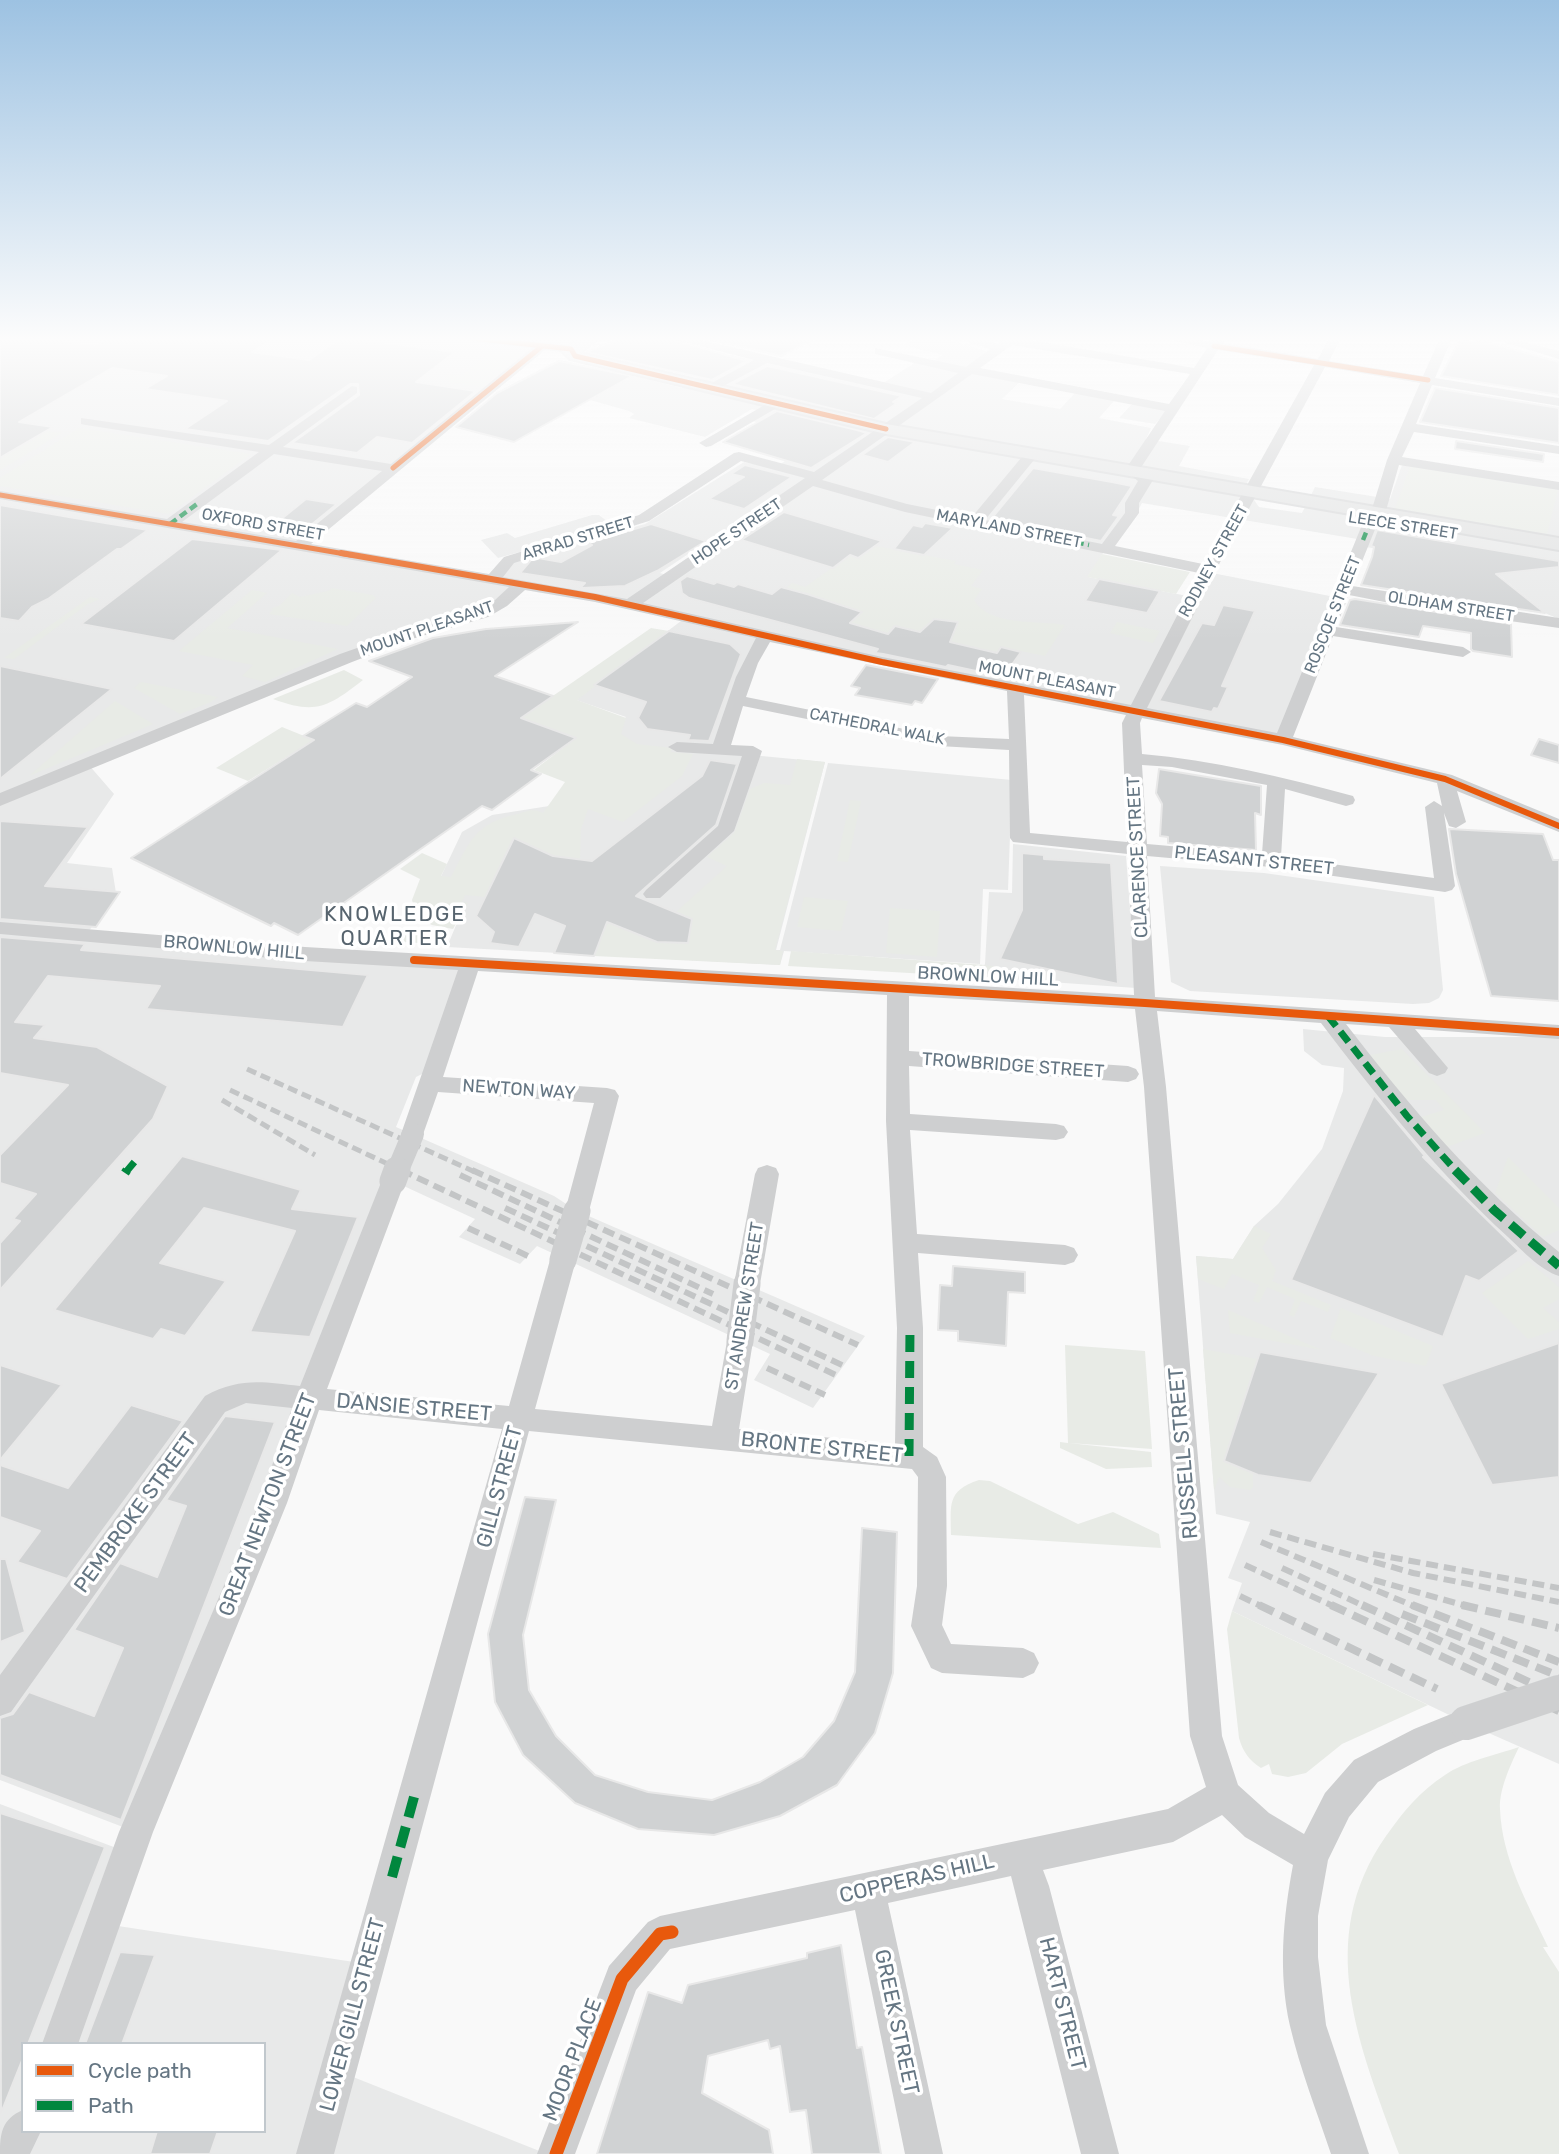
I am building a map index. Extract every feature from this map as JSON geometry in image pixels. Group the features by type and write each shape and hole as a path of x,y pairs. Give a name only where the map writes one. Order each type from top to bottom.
{"main road":[{"name":"LEECE STREET","path":"939,439 1031,455 1047,462 1139,475 1559,551"},
{"name":"LEECE STREET","path":"1374,517 1559,544"}],"street":[{"path":"202,439 393,468"},
{"path":"170,524 285,439"},
{"path":"299,545 429,439"},
{"path":"706,443 714,439"},
{"name":"HOPE STREET","path":"631,604 872,439"},
{"path":"1105,550 1132,513 1139,475 1158,439"},
{"name":"RODNEY STREET","path":"1136,712 1208,570 1281,439"},
{"name":"ROSCOE STREET","path":"1283,740 1405,439"},
{"path":"1481,439 1559,450"},
{"path":"983,524 1031,455"},
{"name":"ARRAD STREET","path":"493,579 509,560 644,518 739,456 814,479"},
{"path":"1394,460 1559,486"},
{"name":"MARYLAND STREET","path":"814,479 905,508 1208,570"},
{"name":"OXFORD STREET","path":"0,495 522,584"},
{"name":"MOUNT PLEASANT","path":"0,800 346,658 405,636 482,614 501,603 522,584 631,604 765,637 1283,740 1445,779 1559,826"},
{"name":"OLDHAM STREET","path":"1344,589 1405,601 1559,623"},
{"path":"1328,630 1463,652"},
{"path":"720,750 737,699 758,647 765,637"},
{"path":"1015,688 1018,745"},
{"name":"CATHEDRAL WALK","path":"737,699 939,741 1018,745"},
{"name":"CLARENCE STREET","path":"1136,712 1131,723 1145,1003"},
{"name":"PLEASANT STREET","path":"1018,745 1020,838 1271,861 1445,886 1434,807"},
{"path":"653,894 727,827 753,751 677,747"},
{"path":"1133,759 1172,762 1276,781 1346,800"},
{"path":"1445,779 1456,822"},
{"path":"1271,861 1276,781"},
{"name":"BROWNLOW HILL","path":"0,929 470,964 1145,1003 1559,1032"},
{"name":"GREAT NEWTON STREET","path":"61,2042 106,1924 136,1832 272,1503 309,1399 413,1134 470,964"},
{"name":"TROWBRIDGE STREET","path":"898,988 898,1121 910,1328 909,1456"},
{"name":"RUSSELL STREET","path":"1145,1003 1155,1087 1206,1736 1225,1795 1256,1825 1311,1857"},
{"path":"1328,1016 1453,1169 1537,1249 1559,1266"},
{"path":"1395,1020 1437,1068"},
{"name":"TROWBRIDGE STREET","path":"898,1058 1128,1074"},
{"name":"NEWTON WAY","path":"430,1084 607,1096"},
{"name":"GILL STREET","path":"391,1877 607,1096"},
{"path":"898,1121 1056,1132"},
{"name":"ST ANDREW STREET","path":"724,1438 767,1174"},
{"path":"903,1242 1065,1255"},
{"name":"PEMBROKE STREET","path":"0,1701 215,1404 246,1392 309,1399"},
{"name":"DANSIE STREET","path":"309,1399 519,1418"},
{"name":"BRONTE STREET","path":"519,1418 919,1458 932,1477 932,1586 926,1626 942,1658 1023,1663"},
{"path":"1350,2154 1308,2025 1300,1956 1301,1916 1311,1857 1337,1805 1366,1771 1425,1740 1466,1723 1559,1692"},
{"name":"COPPERAS HILL","path":"622,1979 660,1934 1173,1825 1225,1795"},
{"name":"HART STREET","path":"1020,1856 1032,1886 1100,2154"},
{"name":"LOWER GILL STREET","path":"315,2154 391,1877"},
{"name":"GREEK STREET","path":"867,1890 924,2154"},
{"name":"MOOR PLACE","path":"556,2154 622,1979"},
{"path":"9,2154 21,2133"}],"shaded area":[{"path":"0,439 429,439 299,545 493,579 509,560 563,540 498,558 481,540 507,533 515,538 592,515 599,515 620,531 645,524 744,462 774,468 819,439 1146,439 1190,446 1179,466 1249,479 1245,487 1259,507 1302,513 1315,487 1390,499 1402,465 1559,484 1559,619 1547,614 1485,564 1365,547 1363,540 1142,503 1105,550 1088,577 1193,597 1207,572 1340,598 1283,740 764,637 719,752 825,762 776,950 780,950 828,763 1012,780 1008,890 983,889 980,964 784,951 780,965 447,947 459,918 436,887 462,832 492,815 549,806 566,782 626,717 576,700 685,618 522,584 501,603 406,636 88,764 114,794 67,863 112,868 116,893 86,935 470,964 436,1067 416,1077 396,1127 554,1196 577,1211 865,1336 813,1408 754,1380 770,1354 537,1246 520,1264 459,1237 475,1219 393,1181 136,1832 0,1780","holes":["718,534 729,537 670,576 660,573"]},
{"path":"34,439 53,439 0,470 0,458"},
{"path":"62,439 149,439 251,454 169,514 0,486 0,478"},
{"path":"1410,466 1558,490 1547,534 1395,509"},
{"path":"875,546 956,561 954,564 983,570 971,586 982,589 974,600 981,609 991,615 1015,621 1065,625 1045,656 1001,647 997,653 960,645 941,645 957,625 952,621 934,619 914,638 915,630 896,626 888,634 850,623 861,612 786,588 792,583 805,587 850,555 858,557"},
{"path":"1102,554 1190,572 1176,594 1087,577"},
{"path":"332,588 373,595 376,598 347,626 269,614 273,610 270,609 280,605 292,593 300,597"},
{"path":"252,590 267,593 227,628 338,649 265,682 242,676 253,665 179,651"},
{"path":"90,597 100,599 88,604 14,659 4,658"},
{"path":"1117,622 1160,631 1153,643 1110,633"},
{"path":"651,628 669,631 577,700 626,718 621,734 637,744 672,748 671,752 693,754 682,776 623,822 588,809 581,829 580,862 532,853 535,848 513,838 485,897 465,895 462,902 468,903 453,929 432,925 417,918 412,900 420,879 400,869 422,853 447,864 441,876 451,877 469,844 483,828 528,811 543,813 565,782 534,770 576,738 521,718"},
{"path":"344,670 363,680 340,697 321,706 300,707 273,699"},
{"path":"141,682 218,697 180,714 134,688"},
{"path":"115,701 153,724 29,776"},
{"path":"282,727 314,740 248,781 216,768"},
{"path":"797,759 825,762 775,950 783,951 780,965 594,956 607,922 657,942 688,943 692,919 676,912 727,866 707,857 734,833 750,789 764,783 790,785"},
{"path":"850,800 861,801 848,862 837,861"},
{"path":"1013,844 1126,856 1136,988 978,977 985,964 989,892 1012,893"},
{"path":"1160,866 1264,873 1434,897 1443,990 1439,998 1429,1003 1413,1004 1190,991 1171,982"},
{"path":"804,897 848,901 841,931 797,927"},
{"path":"890,908 940,911 937,957 886,953"},
{"path":"416,931 443,937 439,945 386,940"},
{"path":"791,951 999,967 993,970 944,975 788,966"},
{"path":"1303,1029 1385,1037 1559,1037 1559,1764 1466,1723 1232,1611 1242,1583 1228,1578 1250,1522 1216,1514 1196,1256 1233,1259 1254,1226 1278,1204 1322,1149 1343,1091 1344,1068 1322,1065 1304,1051"},
{"path":"1402,1049 1485,1133 1447,1147 1421,1117 1444,1110 1436,1100 1405,1100 1370,1055"},
{"path":"1508,1157 1559,1208 1559,1230 1543,1237 1495,1193"},
{"path":"1254,1226 1271,1234 1262,1248 1276,1270 1272,1281 1331,1305 1328,1312 1301,1301 1294,1317 1289,1315 1295,1299 1267,1287 1259,1303 1253,1301 1259,1285 1232,1274 1224,1289 1198,1279 1196,1256 1233,1259"},
{"path":"1528,1261 1559,1287 1559,1299 1543,1308 1559,1322 1559,1329 1528,1339 1482,1293"},
{"path":"1341,1308 1433,1346 1426,1366 1374,1356 1330,1338"},
{"path":"1228,1310 1322,1350 1230,1333"},
{"path":"1065,1345 1145,1351 1152,1449 1069,1443 1151,1452 1152,1467 1106,1469 1060,1448 1060,1442 1068,1443"},
{"path":"1203,1349 1257,1359 1224,1461 1253,1472 1253,1487 1250,1490 1230,1487 1219,1477 1214,1490"},
{"path":"979,1480 990,1481 1078,1524 1113,1512 1159,1534 1161,1548 951,1535 951,1507 956,1494 968,1484"},
{"path":"1232,1611 1428,1705 1342,1744 1306,1773 1288,1777 1272,1774 1269,1764 1261,1768 1250,1759 1239,1738 1227,1629"},
{"path":"1519,1747 1501,1793 1500,1809 1505,1845 1517,1880 1548,1947 1543,1947 1559,1972 1559,2154 1399,2154 1370,2074 1350,1994 1348,1954 1352,1915 1364,1875 1386,1836 1420,1795 1453,1770"},
{"path":"0,1804 119,1849 105,1924 367,1964 338,2071 547,2154 0,2154"}],"building":[{"path":"0,439 33,439 0,458"},
{"path":"298,439 375,439 357,453 292,443"},
{"path":"386,439 418,439 412,443"},
{"path":"501,439 520,439 514,442"},
{"path":"729,439 858,439 811,468 723,442"},
{"path":"886,439 915,442 888,462 862,455"},
{"path":"1529,439 1559,439 1559,443"},
{"path":"1456,441 1544,454 1543,462 1455,449"},
{"path":"745,465 792,477 744,509 709,499 744,477 731,474"},
{"path":"1033,468 1132,486 1113,515 1119,516 1101,541 991,519"},
{"path":"306,499 337,504 295,538 264,533"},
{"path":"0,505 148,530 48,599 32,607 19,621 0,618"},
{"path":"784,512 882,541 858,558 850,555 833,568 741,540"},
{"path":"925,523 953,528 924,555 894,549 913,525 922,527"},
{"path":"651,524 706,541 657,571 625,586 580,588 585,583 520,573 531,560 538,558 561,562 592,545 588,543"},
{"path":"1377,530 1559,561 1559,567 1496,574 1545,613 1361,585 1372,557 1374,547 1371,546"},
{"path":"192,539 282,550 174,641 81,624"},
{"path":"687,576 714,584 717,582 734,587 738,584 772,594 781,587 807,594 862,612 850,623 888,634 895,626 920,632 934,619 958,622 950,642 997,653 1001,647 1021,652 1006,673 979,667 976,671 948,665 946,667 875,653 878,649 689,598 682,593 680,581"},
{"path":"1099,579 1160,591 1147,613 1085,601"},
{"path":"1350,600 1511,624 1512,657 1473,651 1471,633 1423,626 1419,637 1340,625"},
{"path":"1223,605 1255,611 1222,686 1228,687 1218,709 1214,708 1212,712 1159,701 1202,623 1214,625"},
{"path":"578,622 495,676 553,696 521,718 576,738 531,770 541,774 492,810 482,806 298,935 274,923 271,926 131,858 314,740 303,736 356,703 367,707 412,677 369,661 433,638 486,629"},
{"path":"669,631 730,644 741,654 709,741 688,740 690,735 647,729 638,718 646,702 594,685"},
{"path":"866,665 938,679 922,703 915,701 912,705 855,695 860,688 851,686"},
{"path":"0,666 112,689 0,779"},
{"path":"1539,739 1559,745 1559,763 1531,755"},
{"path":"710,760 737,764 716,825 636,896 692,919 688,943 657,942 607,922 594,956 554,953 565,926 535,914 519,947 490,943 494,932 476,916 514,838 553,856 592,861 702,776"},
{"path":"1159,769 1261,786 1261,815 1255,813 1256,850 1168,843 1168,837 1160,836 1162,804 1156,793"},
{"path":"0,821 88,827 45,886 120,892 96,927 0,919"},
{"path":"1449,829 1543,834 1553,860 1559,860 1559,1001 1491,996 1456,874"},
{"path":"1022,853 1044,855 1044,859 1111,863 1118,984 1000,959 1022,910"},
{"path":"0,937 85,944 81,950 368,975 343,1027 146,1009 160,986 48,976 15,1022 45,1025 34,1038 97,1047 168,1086 153,1119 0,1290 0,1243 20,1221 13,1219 36,1194 0,1183 0,1155 68,1085 0,1073"},
{"path":"1374,1095 1425,1156 1423,1157 1519,1251 1479,1281 1466,1276 1443,1337 1291,1280"},
{"path":"182,1156 301,1190 292,1209 358,1217 310,1337 250,1332 295,1231 204,1208 160,1263 226,1281 185,1336 161,1329 153,1339 54,1310"},
{"path":"953,1266 1025,1272 1025,1293 1008,1292 1006,1346 958,1341 958,1331 938,1330 940,1285 952,1286"},
{"path":"1559,1343 1559,1477 1492,1485 1441,1384"},
{"path":"1260,1352 1379,1373 1311,1483 1258,1475 1224,1461"},
{"path":"0,1365 62,1385 0,1460"},
{"path":"131,1405 183,1421 67,1579 17,1562 40,1531 0,1517 0,1465 68,1488"},
{"path":"225,1416 275,1422 121,1820 0,1775 0,1718 13,1714 29,1692 94,1716 123,1648 74,1630 120,1563 157,1577 186,1506 166,1500"},
{"path":"525,1497 556,1500 523,1635 529,1690 556,1736 595,1775 648,1792 712,1800 760,1782 803,1757 834,1721 855,1672 862,1528 897,1532 893,1673 875,1733 837,1785 780,1816 714,1835 638,1829 575,1803 523,1755 495,1702 488,1634"},
{"path":"0,1559 6,1559 25,1632 0,1642"},
{"path":"0,1813 105,1847 29,2042 21,2042 21,2063 1,2113"},
{"path":"841,1945 857,2048 862,2047 881,2154 812,2154 806,2110 790,2112 780,2046 770,2049 768,2040 708,2056 702,2093 769,2130 773,2154 597,2154 648,1992 682,2003 688,1985 807,1958 807,1953"},
{"path":"120,1952 155,1955 123,2042 86,2042"},
{"path":"156,2133 217,2133 210,2154 150,2154"}],"railway":[{"path":"247,1069 475,1172"},
{"path":"230,1090 405,1172"},
{"path":"222,1100 315,1155"},
{"path":"401,1170 838,1376"},
{"path":"472,1170 858,1345"},
{"path":"460,1175 713,1294"},
{"path":"505,1208 844,1366"},
{"path":"468,1228 528,1256"},
{"path":"767,1368 825,1395"},
{"path":"1270,1532 1413,1573 1559,1602"},
{"path":"1261,1542 1416,1607"},
{"path":"1373,1554 1559,1588"},
{"path":"1245,1565 1335,1607"},
{"path":"1282,1568 1366,1607"},
{"path":"1374,1580 1468,1606"},
{"path":"1240,1596 1263,1607"},
{"path":"1259,1605 1437,1689"},
{"path":"1331,1605 1559,1711"},
{"path":"1362,1605 1559,1696"},
{"path":"1412,1605 1559,1662"},
{"path":"1462,1605 1468,1606"},
{"path":"1468,1606 1559,1628"},
{"path":"1402,1614 1559,1676"}],"marked path":[{"path":"170,524 197,504"},
{"path":"1363,540 1371,520"},
{"path":"990,525 1089,545"},
{"path":"1328,1016 1435,1149 1494,1210 1559,1266"},
{"path":"125,1173 137,1159"},
{"path":"909,1456 910,1328"},
{"path":"392,1877 414,1797"}],"cycle path":[{"path":"393,468 429,439"},
{"path":"0,495 595,597 882,662 1283,740 1445,779 1559,826"},
{"path":"414,960 1145,1003 1559,1032"},
{"path":"556,2154 622,1979 660,1934 672,1932"}],"district":[{"name":"KNOWLEDGE QUARTER","path":"395,927"}]}
